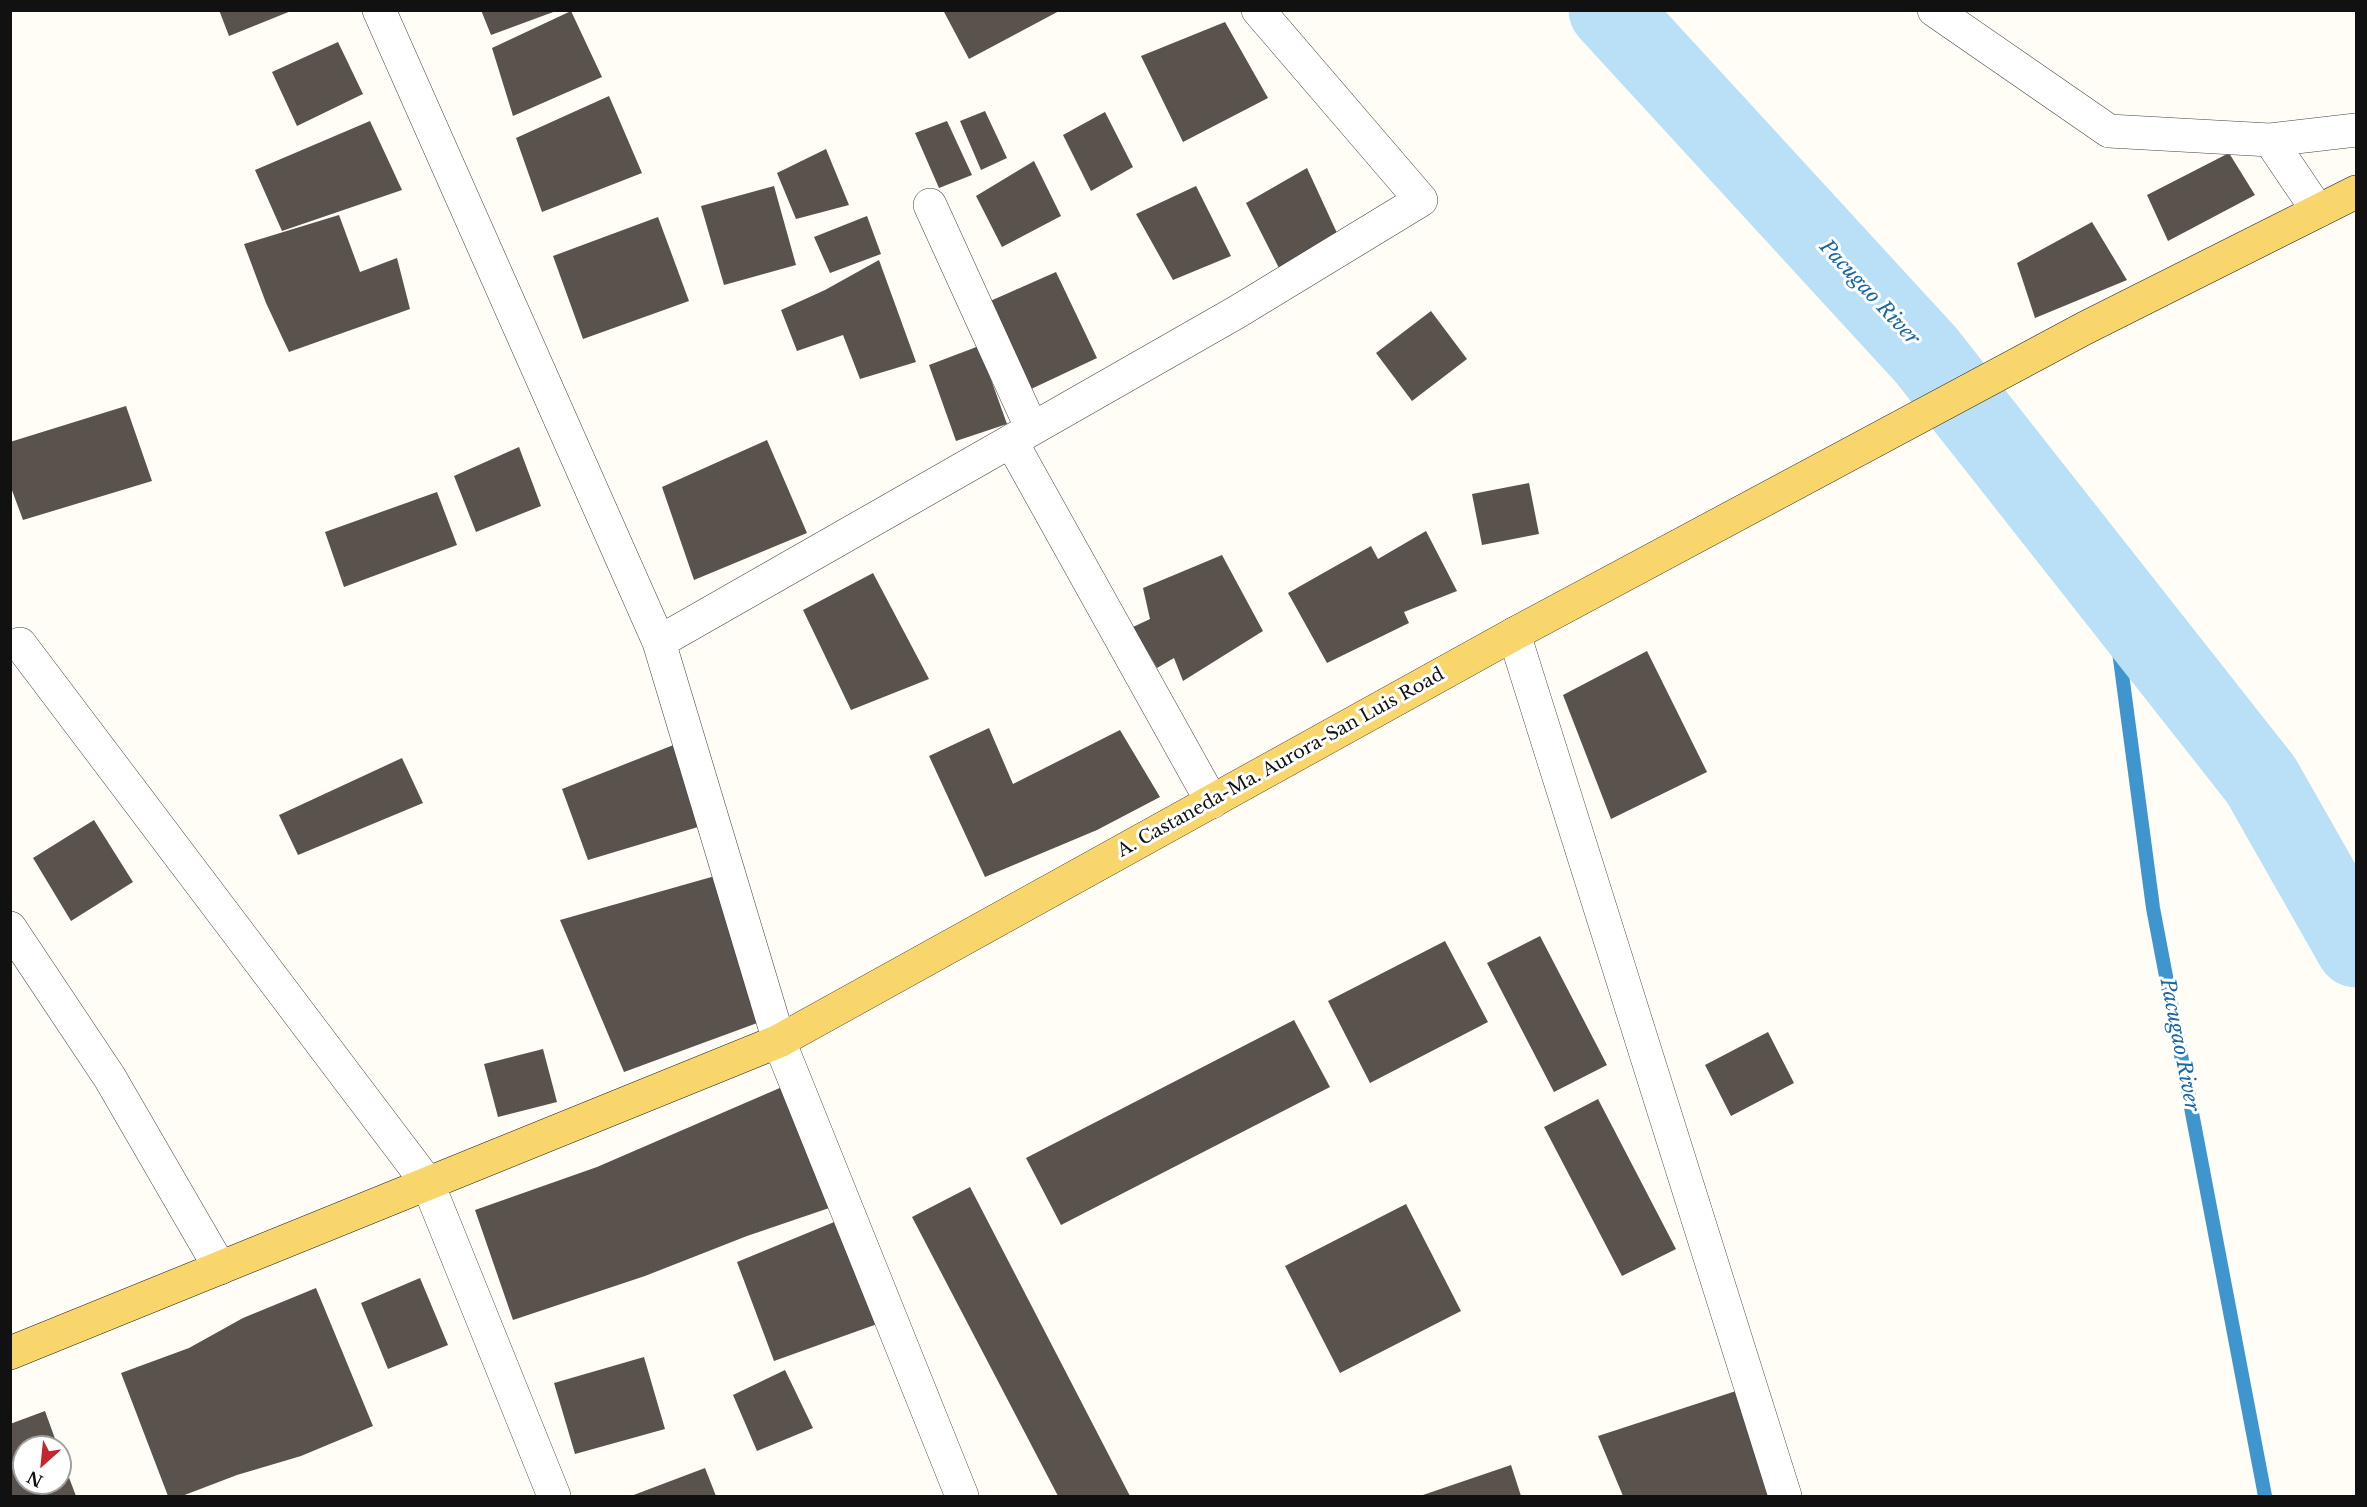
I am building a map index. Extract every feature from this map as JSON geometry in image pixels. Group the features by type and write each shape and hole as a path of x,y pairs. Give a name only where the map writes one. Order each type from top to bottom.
{"main road":[{"name":"A. Castaneda-Ma. Aurora-San Luis Road","path":"10,1353 779,1041 1514,633 2080,331 2356,192"}],"street":[{"path":"379,10 659,642 779,1041 962,1497"},
{"path":"659,642 1238,312 1420,200 1258,10"},
{"path":"1934,10 2109,131 2270,140 2356,130"},
{"path":"2270,140 2318,211"},
{"path":"930,205 1021,435 1212,802"},
{"path":"1514,633 1785,1497"},
{"path":"20,644 428,1184 554,1497"},
{"path":"10,928 110,1078 220,1268"}],"building":[{"path":"219,10 291,10 291,11 229,36"},
{"path":"481,10 556,10 556,11 491,35"},
{"path":"943,10 1061,10 969,59"},
{"path":"571,11 602,77 513,116 492,48"},
{"path":"1225,22 1268,98 1183,142 1141,56"},
{"path":"338,42 363,94 297,126 272,72"},
{"path":"609,96 642,173 542,212 516,138"},
{"path":"985,111 1007,158 981,170 960,121"},
{"path":"1105,112 1133,167 1091,191 1063,135"},
{"path":"370,121 402,190 282,231 255,170"},
{"path":"947,121 972,175 939,188 915,133"},
{"path":"826,149 849,205 796,219 777,173"},
{"path":"2229,153 2255,195 2168,241 2147,195"},
{"path":"1034,161 1061,216 1002,247 976,196"},
{"path":"1307,168 1337,233 1279,268 1246,203"},
{"path":"774,186 796,265 724,285 701,206"},
{"path":"1196,186 1231,256 1173,280 1136,214"},
{"path":"339,215 360,272 397,258 410,309 289,352 266,303 244,244"},
{"path":"867,216 881,254 830,273 814,237"},
{"path":"658,217 689,301 583,339 553,256"},
{"path":"2092,222 2127,280 2035,318 2017,263"},
{"path":"879,260 916,362 860,379 843,335 797,351 781,310 825,290"},
{"path":"1056,272 1097,358 1029,390 988,302"},
{"path":"1431,311 1467,359 1412,401 1376,353"},
{"path":"979,346 1007,424 956,441 929,365"},
{"path":"126,406 152,481 23,520 10,485 10,442"},
{"path":"767,440 807,533 694,580 662,487"},
{"path":"519,447 541,506 476,532 454,476"},
{"path":"1529,483 1539,534 1482,545 1472,494"},
{"path":"437,492 457,545 344,587 325,532"},
{"path":"1426,531 1457,591 1404,612 1409,623 1327,663 1288,593 1371,546 1378,559"},
{"path":"1222,555 1263,631 1183,681 1174,658 1157,668 1133,627 1150,619 1143,588"},
{"path":"873,573 929,679 851,710 803,610"},
{"path":"1647,651 1707,772 1611,819 1563,695"},
{"path":"989,728 1013,784 1120,730 1160,797 1097,830 985,877 929,756"},
{"path":"676,744 698,827 588,860 562,789"},
{"path":"402,758 423,803 298,855 279,815"},
{"path":"94,820 133,882 71,921 33,858"},
{"path":"715,876 760,1022 624,1072 560,920"},
{"path":"1540,936 1607,1065 1554,1092 1487,963"},
{"path":"1445,941 1488,1022 1370,1083 1328,1001"},
{"path":"1294,1020 1330,1087 1061,1225 1026,1158"},
{"path":"1768,1032 1794,1083 1731,1116 1705,1065"},
{"path":"543,1049 557,1102 498,1117 484,1064"},
{"path":"789,1084 835,1206 747,1236 645,1276 513,1320 475,1210 597,1167"},
{"path":"1598,1099 1676,1249 1622,1276 1544,1127"},
{"path":"970,1187 1130,1496 1058,1496 912,1217"},
{"path":"1406,1204 1461,1311 1340,1373 1285,1266"},
{"path":"839,1220 880,1323 774,1361 737,1262"},
{"path":"420,1278 448,1345 388,1369 361,1303"},
{"path":"316,1288 373,1426 301,1456 237,1475 182,1496 168,1496 121,1373 189,1348 243,1318"},
{"path":"644,1357 665,1429 575,1454 554,1383"},
{"path":"785,1370 813,1428 757,1451 733,1395"},
{"path":"1736,1391 1770,1496 1623,1496 1598,1436"},
{"path":"45,1411 54,1435 12,1435 12,1495 72,1495 72,1486 76,1496 10,1496 10,1424"},
{"path":"1511,1465 1521,1496 1420,1496"},
{"path":"705,1468 716,1496 631,1496"}],"waterway":[{"name":"Pacugao River","path":"1609,10 1926,355 2261,780 2356,947"},
{"name":"Pacugao River","path":"2111,591 2153,908 2265,1496"}]}
